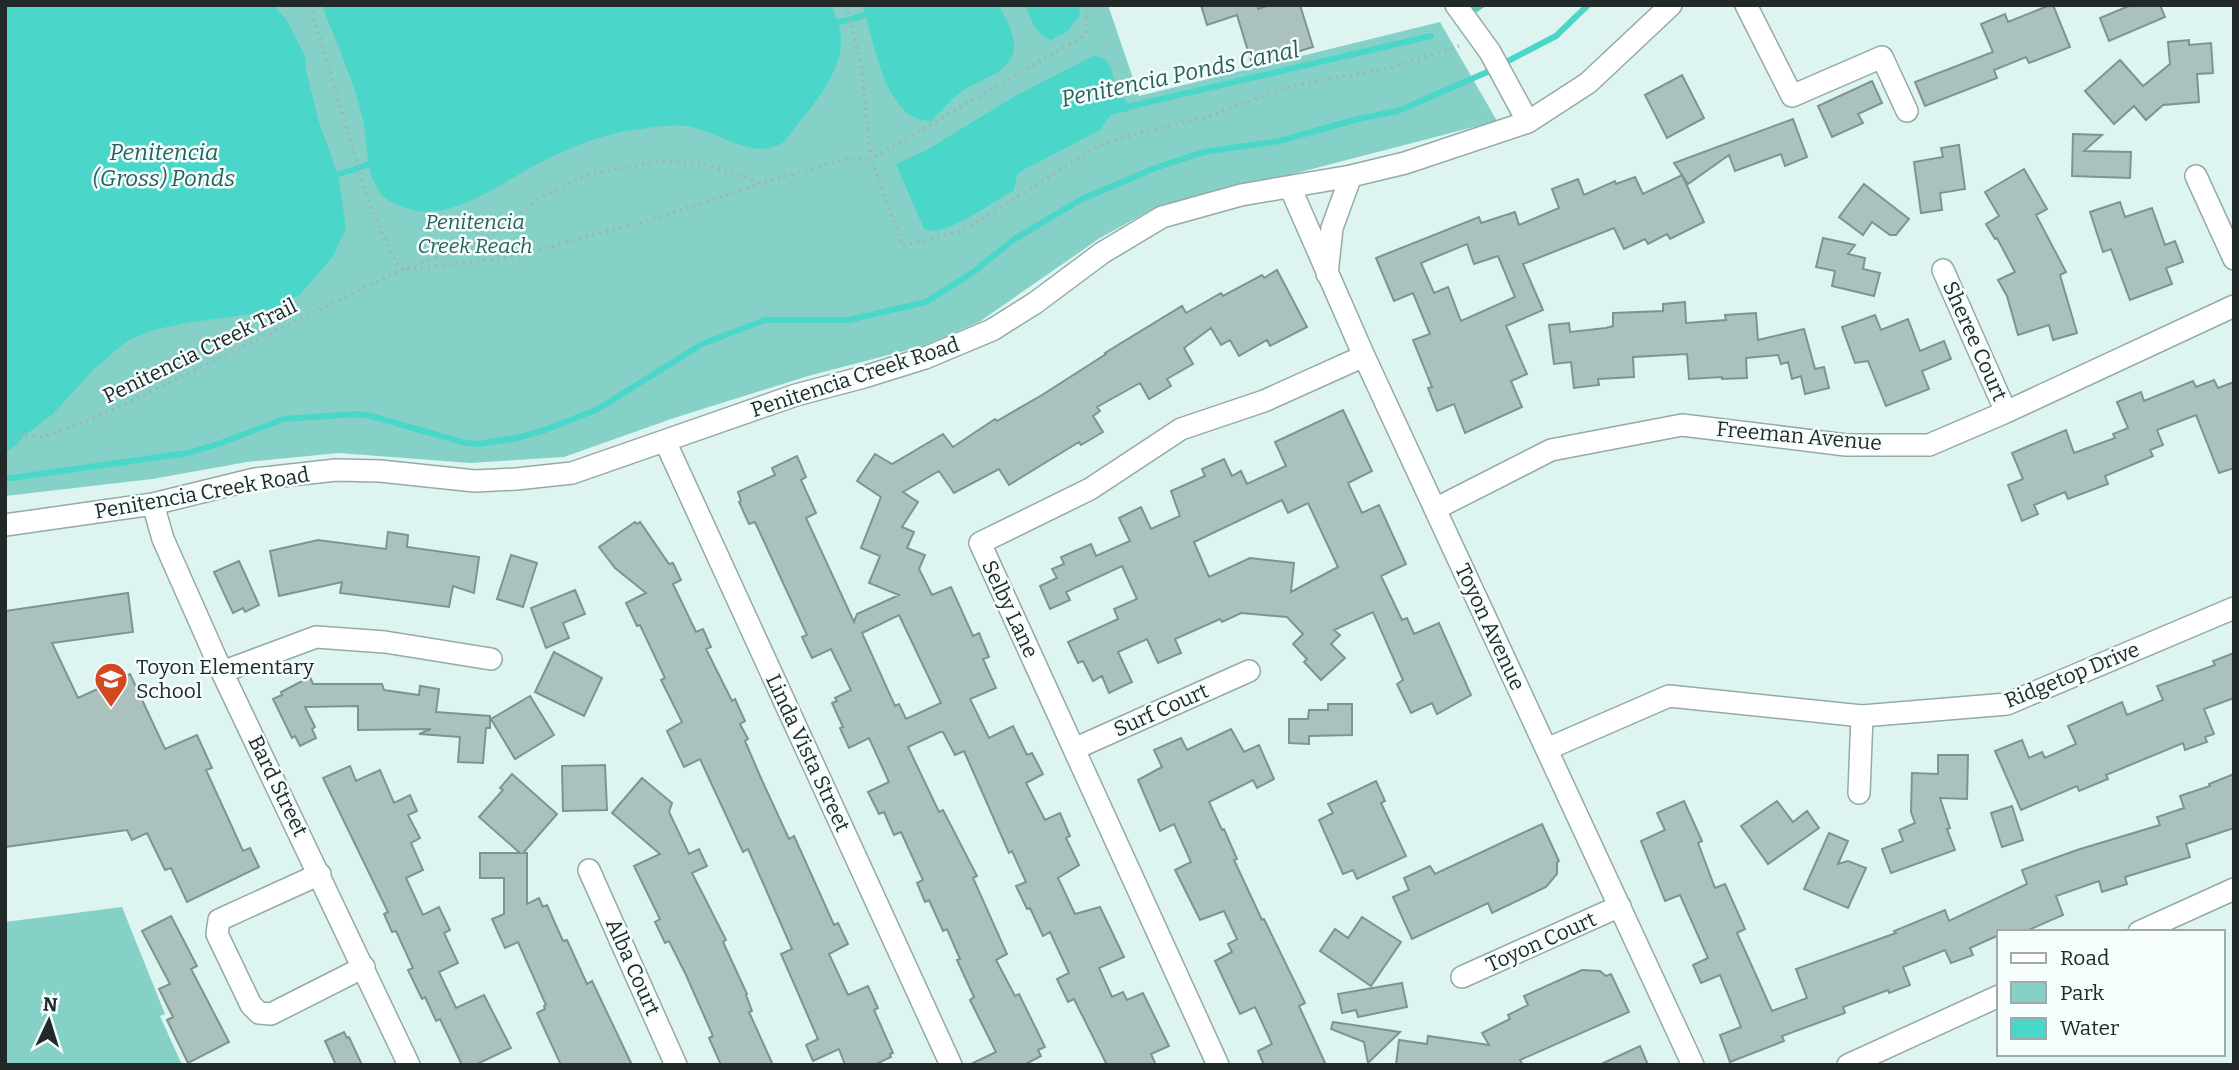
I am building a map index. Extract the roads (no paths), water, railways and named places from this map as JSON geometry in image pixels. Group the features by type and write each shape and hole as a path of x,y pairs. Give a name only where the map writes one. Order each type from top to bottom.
{"street":[{"path":"1456,5 1485,45 1528,122"},
{"name":"Penitencia Creek Road","path":"5,525 153,504 255,479 336,470 380,471 475,481 572,473 796,395 925,358 992,330 1035,303 1102,253 1161,218 1241,195 1351,176 1405,163 1528,122 1588,83 1671,5"},
{"path":"1746,5 1792,96 1882,57 1907,111"},
{"path":"1327,276 1332,228 1351,176"},
{"path":"2196,176 2234,260"},
{"name":"Toyon Avenue","path":"1290,187 1327,276 1693,1065"},
{"name":"Sheree Court","path":"1943,270 2006,412"},
{"name":"Freeman Avenue","path":"1435,509 1551,450 1682,425 1846,445 1929,445 2234,306"},
{"name":"Selby Lane","path":"1218,1065 980,543 1090,489 1181,429 1264,401 1364,356"},
{"name":"Linda Vista Street","path":"665,441 951,1065"},
{"name":"Bard Street","path":"153,504 163,539 222,672 409,1065"},
{"name":"Ridgetop Drive","path":"1548,749 1669,696 1862,716 2007,704 2234,608"},
{"path":"222,672 316,637 385,642 491,659"},
{"name":"Surf Court","path":"1074,749 1249,671"},
{"path":"1859,793 1862,716"},
{"name":"Alba Court","path":"589,870 676,1065"},
{"path":"320,874 219,920 217,934 251,1004 259,1013 271,1014 364,967"},
{"path":"2144,930 2234,889"},
{"name":"Toyon Court","path":"1462,977 1620,906"},
{"path":"1848,1065 1997,997"}],"water":[{"name":"Penitencia (Gross) Ponds","path":"5,5 273,5 286,19 305,56 318,119 338,175 346,228 333,256 300,295 276,307 252,314 152,330 127,341 95,368 53,414 5,453"},
{"path":"322,5 831,5 840,29 841,43 839,57 828,83 784,142 759,149 746,147 709,132 684,126 662,126 615,133 561,152 471,201 452,208 415,211 386,199 374,183 359,105"},
{"path":"863,5 999,5 1012,36 1012,56 1001,70 958,94 931,121 915,117 902,108 892,94 877,58"},
{"path":"1025,5 1079,5 1080,15 1068,31 1051,40 1037,30"},
{"path":"1093,56 1108,63 1117,89 1128,105 1128,111 1111,115 1100,130 1023,170 1017,175 1014,190 975,214 943,229 924,229 896,164 925,151 1017,95"}],"waterway":[{"name":"Penitencia Ponds Canal","path":"1473,11 1482,5"},
{"path":"5,479 188,453 284,419 357,414 478,444 517,438 545,430 598,409 702,344 765,320 848,320 926,302 975,271 1013,240 1080,200 1155,168 1204,152 1279,141 1398,111 1485,73 1556,36 1588,5"},
{"name":"Penitencia Ponds Canal","path":"829,25 873,13"},
{"name":"Penitencia Ponds Canal","path":"1123,108 1431,36"},
{"name":"Penitencia Ponds Canal","path":"333,176 376,162"}],"place":[{"name":"Toyon Elementary School","path":"111,709"}],"park label":[{"name":"Penitencia Creek Reach","path":"475,234"}]}
